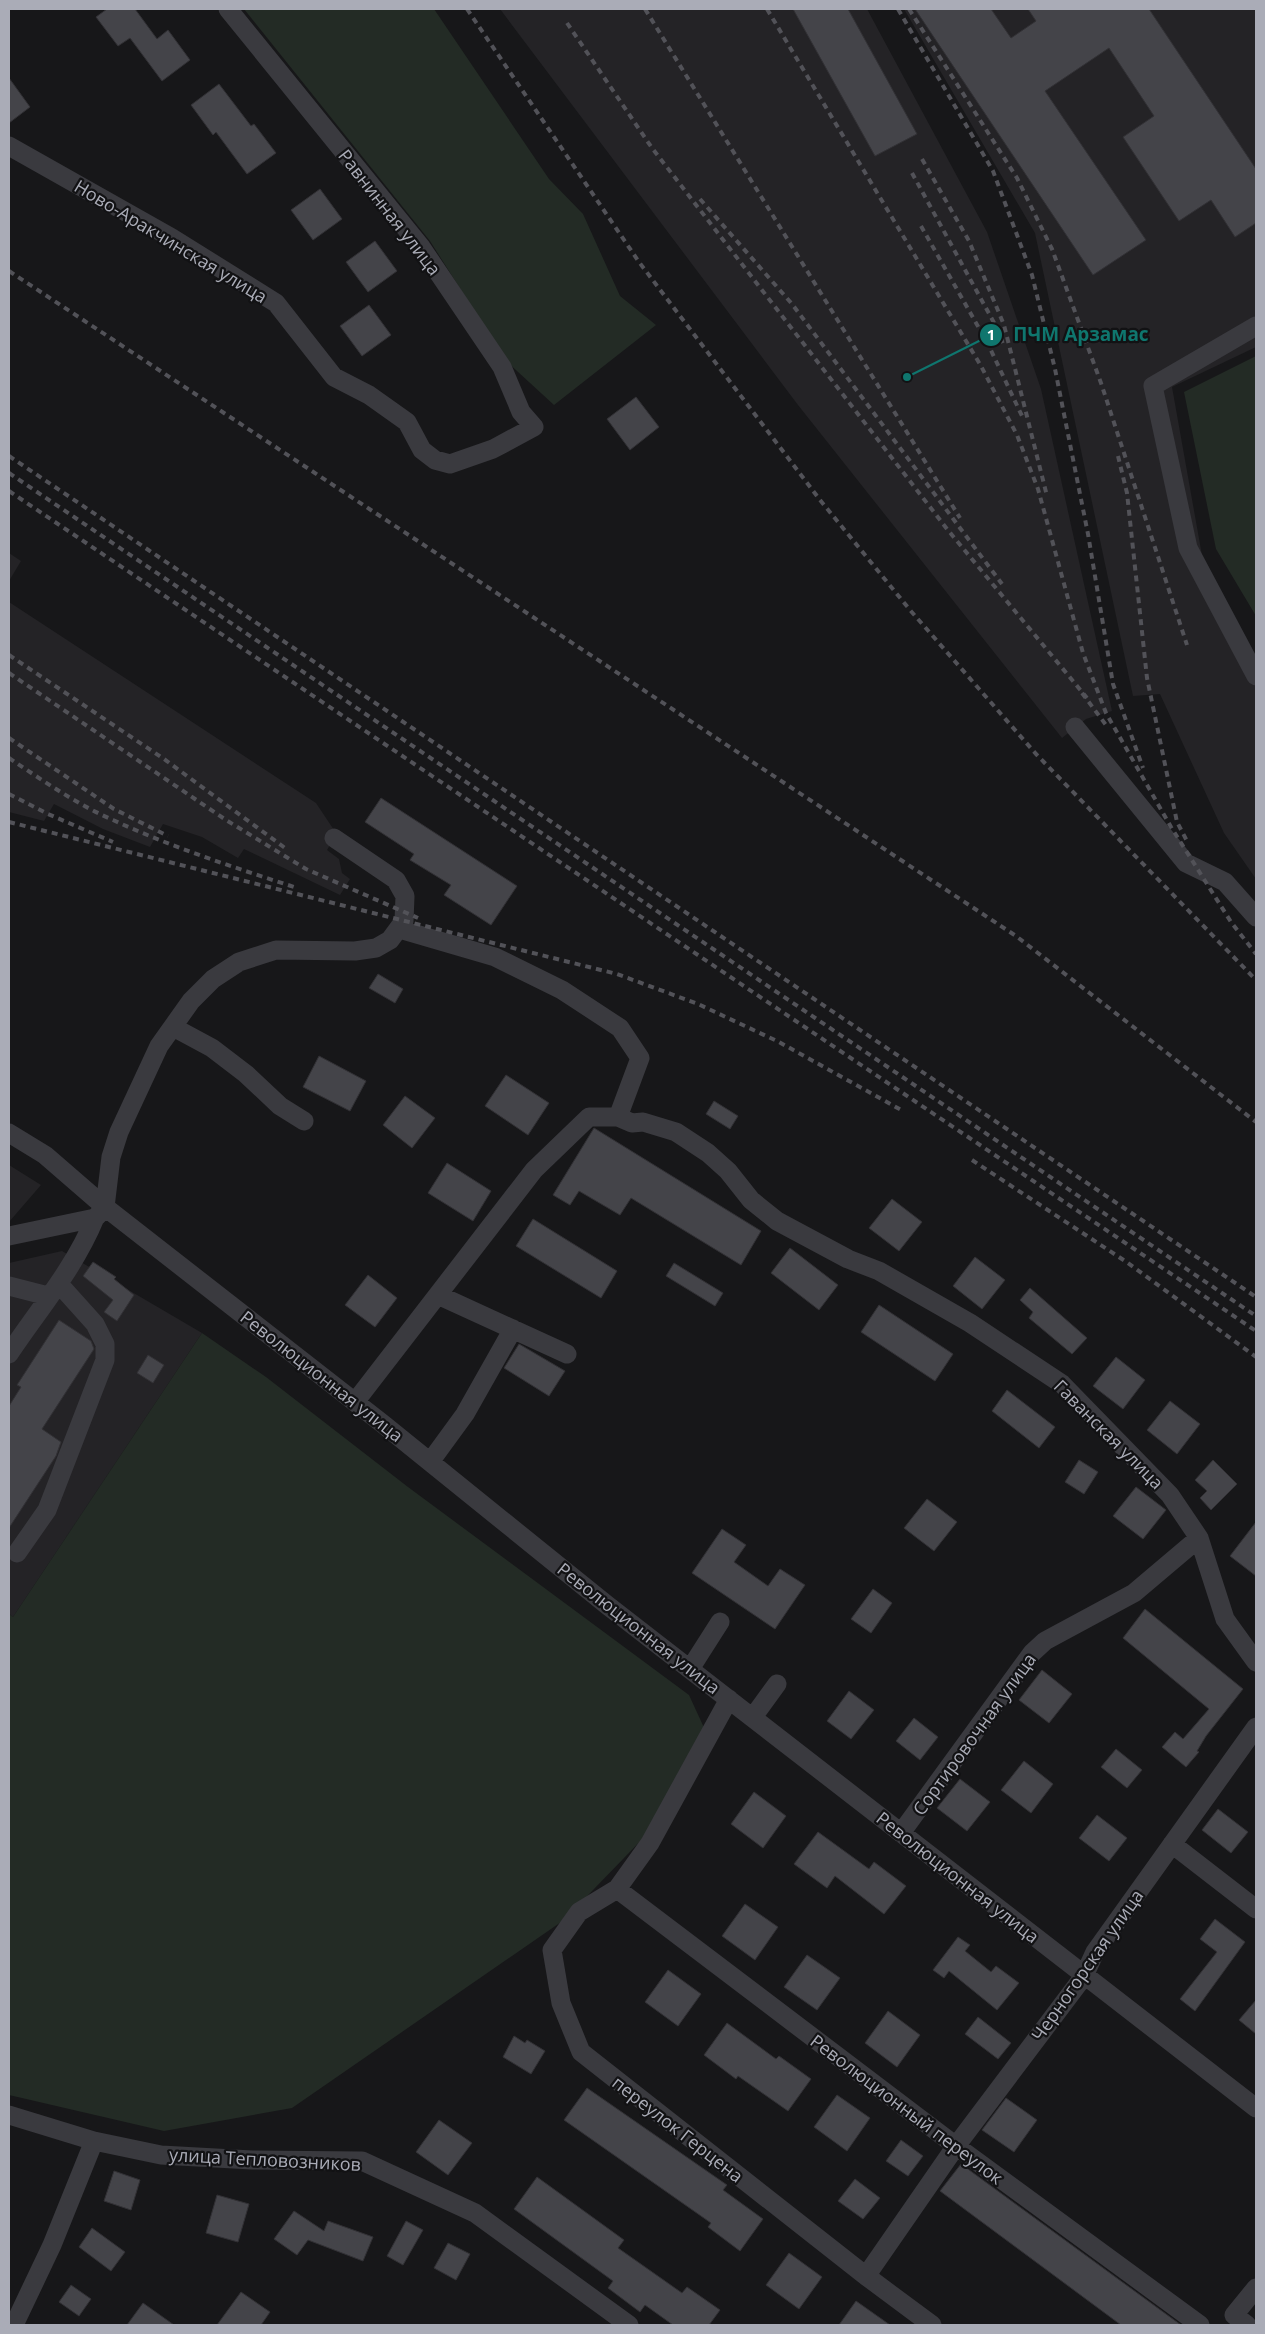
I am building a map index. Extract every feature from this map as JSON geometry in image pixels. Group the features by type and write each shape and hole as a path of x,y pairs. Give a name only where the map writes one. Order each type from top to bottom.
{"street":[{"name":"Равнинная улица","path":"228,9 421,247 502,367 521,412 534,427"},
{"name":"Ново-Аракчинская улица","path":"9,146 172,238 276,303 334,377 369,395 407,422 422,450 435,460 450,464 493,449 534,427"},
{"path":"1256,326 1153,386 1188,548 1256,676"},
{"path":"1075,727 1186,863 1225,882 1256,916"},
{"path":"9,1354 76,1259 100,1213 111,1157 119,1132 159,1046 191,1001 213,979 239,962 276,950 355,951 376,948 390,940 399,929 404,921 405,896 396,880 334,838"},
{"path":"399,929 495,958 562,990 620,1028 640,1058 618,1117"},
{"path":"173,1027 212,1048 246,1074 280,1106 304,1121"},
{"name":"Гаванская улица","path":"355,1402 541,1163 588,1117 618,1117 632,1123 643,1122 676,1132 708,1153 728,1171 751,1200 777,1221 848,1259 879,1271 962,1318 1062,1384 1170,1495 1199,1538 1225,1619 1256,1662"},
{"name":"Революционная улица","path":"9,1133 44,1155 100,1213 355,1402 729,1699 1256,2108"},
{"path":"9,1236 100,1213"},
{"path":"9,1286 54,1290 94,1324 105,1344 105,1360 47,1510 17,1553"},
{"path":"438,1295 567,1354"},
{"path":"430,1462 466,1414 513,1328"},
{"name":"Сортировочная улица","path":"901,1833 1032,1653 1045,1640 1134,1593 1199,1538"},
{"path":"690,1668 720,1622"},
{"path":"753,1717 776,1684"},
{"path":"617,1889 650,1843 729,1699"},
{"name":"Черногорская улица","path":"866,2276 956,2146 1084,1976 1095,1952 1256,1727"},
{"path":"1172,1844 1256,1909"},
{"name":"Революционный переулок","path":"617,1889 956,2146 1200,2325"},
{"name":"переулок Герцена","path":"617,1889 578,1912 552,1950 561,2003 580,2052 866,2276 932,2325"},
{"name":"улица Тепловозников","path":"9,2114 94,2141 161,2155 252,2160 362,2161 475,2213 629,2325"},
{"path":"9,2322 14,2325 52,2245 94,2141"},
{"path":"1247,2325 1234,2315 1256,2288"}],"shaded area":[{"path":"244,9 434,9 549,179 583,214 620,296 656,325 554,405 506,361 430,241"},
{"path":"500,9 867,9 987,232 1041,389 1112,711 1086,719 1062,738 798,405"},
{"path":"904,9 1256,9 1256,347 1172,387 1203,561 1256,658 1256,879 1224,833 1160,694 1133,696 1035,233"},
{"path":"1256,356 1256,616 1216,549 1184,392"},
{"path":"9,553 21,561 9,581"},
{"path":"9,602 316,803 334,830 334,838 327,850 339,859 342,873 350,879 340,895 244,849 238,858 202,837 163,824 150,847 103,829 54,804 44,821 9,812"},
{"path":"9,1165 41,1185 9,1222"},
{"path":"62,1251 202,1333 13,1617 9,1614 9,1263"},
{"path":"202,1333 266,1377 408,1487 689,1695 706,1732 654,1827 564,1920 292,2108 164,2131 9,2095 9,1614 13,1617"}],"building":[{"path":"107,9 135,9 157,39 168,30 190,60 162,81 130,38 118,46 96,17"},
{"path":"793,9 848,9 917,134 875,156"},
{"path":"915,9 991,9 1011,38 1036,21 1028,9 1149,9 1256,169 1256,223 1235,237 1211,200 1179,221 1123,137 1154,116 1109,48 1045,91 1146,240 1093,275"},
{"path":"9,78 30,107 9,123"},
{"path":"219,84 251,126 254,124 276,153 247,174 216,132 213,135 191,105"},
{"path":"320,189 342,219 313,240 291,210"},
{"path":"375,241 397,271 368,292 346,262"},
{"path":"369,305 391,335 362,356 340,326"},
{"path":"636,397 659,427 630,450 607,419"},
{"path":"381,798 517,886 491,925 444,895 451,885 410,860 414,854 365,822"},
{"path":"378,974 403,989 395,1003 369,988"},
{"path":"319,1056 366,1081 350,1111 303,1087"},
{"path":"506,1075 549,1103 528,1135 485,1106"},
{"path":"405,1096 435,1118 412,1148 383,1125"},
{"path":"714,1101 738,1116 730,1129 706,1114"},
{"path":"594,1128 761,1231 741,1265 631,1198 620,1215 579,1191 570,1205 553,1195"},
{"path":"447,1163 491,1191 473,1221 428,1193"},
{"path":"892,1199 922,1222 899,1251 869,1228"},
{"path":"533,1219 617,1271 601,1298 516,1246"},
{"path":"790,1248 838,1285 819,1310 771,1273"},
{"path":"975,1257 1005,1280 982,1309 953,1286"},
{"path":"93,1262 116,1277 114,1279 134,1295 117,1321 104,1312 113,1300 83,1276"},
{"path":"674,1263 723,1293 715,1306 666,1276"},
{"path":"368,1275 397,1298 375,1327 345,1305"},
{"path":"1030,1288 1087,1338 1072,1354 1029,1318 1033,1312 1020,1300"},
{"path":"879,1305 953,1354 935,1381 861,1332"},
{"path":"59,1320 91,1341 94,1349 42,1429 61,1442 56,1456 9,1528 9,1406 21,1387 17,1385"},
{"path":"519,1344 565,1371 549,1396 504,1368"},
{"path":"148,1355 164,1365 153,1383 137,1373"},
{"path":"1116,1357 1145,1380 1123,1409 1093,1386"},
{"path":"1007,1390 1055,1427 1039,1448 992,1411"},
{"path":"1170,1401 1200,1424 1177,1454 1147,1430"},
{"path":"1079,1460 1098,1472 1084,1494 1065,1482"},
{"path":"1213,1460 1237,1484 1211,1510 1200,1498 1207,1491 1195,1480"},
{"path":"1136,1487 1166,1510 1143,1539 1113,1516"},
{"path":"927,1499 957,1522 934,1551 904,1528"},
{"path":"1256,1522 1256,1576 1230,1556"},
{"path":"722,1529 746,1545 734,1562 768,1586 780,1569 805,1585 775,1629 692,1573"},
{"path":"873,1589 892,1603 871,1633 851,1619"},
{"path":"1145,1609 1243,1689 1206,1736 1197,1751 1199,1752 1186,1767 1162,1747 1175,1732 1183,1739 1209,1709 1123,1638"},
{"path":"1042,1670 1072,1694 1049,1723 1019,1700"},
{"path":"849,1691 874,1710 851,1739 827,1721"},
{"path":"914,1718 938,1737 920,1760 896,1741"},
{"path":"1116,1749 1142,1770 1127,1788 1101,1767"},
{"path":"1024,1761 1053,1784 1031,1813 1001,1790"},
{"path":"960,1779 990,1802 967,1831 937,1808"},
{"path":"754,1792 786,1816 763,1848 731,1824"},
{"path":"1218,1809 1248,1832 1231,1853 1202,1830"},
{"path":"1097,1815 1127,1838 1109,1861 1079,1838"},
{"path":"818,1832 869,1869 874,1862 906,1886 884,1914 835,1876 827,1888 794,1864"},
{"path":"745,1904 778,1927 755,1960 722,1936"},
{"path":"1215,1919 1245,1942 1195,2011 1180,1999 1217,1952 1200,1939"},
{"path":"958,1937 970,1945 965,1951 991,1972 996,1966 1019,1983 997,2010 949,1971 944,1978 933,1970"},
{"path":"807,1955 840,1978 817,2010 784,1987"},
{"path":"668,1970 701,1994 678,2026 645,2002"},
{"path":"1256,2000 1256,2034 1239,2020"},
{"path":"888,2011 920,2035 897,2067 865,2043"},
{"path":"978,2017 1011,2043 998,2059 965,2034"},
{"path":"727,2023 776,2059 779,2056 811,2079 788,2111 738,2076 736,2079 704,2055"},
{"path":"514,2036 525,2043 527,2040 545,2051 531,2074 503,2057"},
{"path":"587,2088 727,2185 723,2190 763,2219 740,2251 708,2227 711,2223 564,2120"},
{"path":"837,2095 870,2118 847,2151 814,2127"},
{"path":"1006,2098 1037,2120 1014,2152 982,2130"},
{"path":"439,2120 472,2143 448,2175 416,2152"},
{"path":"901,2140 923,2156 908,2176 886,2161"},
{"path":"961,2164 1181,2325 1121,2325 940,2191"},
{"path":"114,2171 140,2180 131,2210 104,2201"},
{"path":"537,2177 624,2240 618,2248 682,2293 687,2287 720,2310 709,2325 673,2325 645,2305 640,2312 608,2288 613,2281 514,2209"},
{"path":"855,2179 880,2198 863,2219 838,2201"},
{"path":"217,2195 249,2204 238,2242 206,2233"},
{"path":"294,2211 324,2231 328,2221 373,2237 363,2261 308,2240 297,2255 274,2239"},
{"path":"406,2221 423,2230 403,2265 387,2256"},
{"path":"92,2228 125,2252 111,2271 79,2247"},
{"path":"448,2243 470,2254 456,2280 434,2268"},
{"path":"789,2253 822,2277 799,2309 766,2285"},
{"path":"71,2285 91,2299 79,2316 59,2302"},
{"path":"241,2292 270,2312 261,2325 217,2325"},
{"path":"856,2301 890,2325 839,2325"},
{"path":"143,2303 174,2325 127,2325"}],"railway":[{"path":"467,9 639,262 820,500 910,610 1036,754 1256,980"},
{"path":"645,9 960,518"},
{"path":"767,9 981,366 1017,435 1038,489 1083,653 1106,713 1171,827 1231,922 1256,954"},
{"path":"898,9 993,171 1032,275 1055,369 1088,534 1113,684 1143,768"},
{"path":"909,9 1017,178 1052,249 1101,383 1187,645"},
{"path":"567,23 652,148 947,529 1087,698"},
{"path":"922,159 969,241 1004,325 1047,496"},
{"path":"912,173 998,330 1004,347"},
{"path":"700,199 792,304 1002,584"},
{"path":"921,226 988,344 1022,416"},
{"path":"9,271 1016,936 1256,1122"},
{"path":"9,456 1256,1297"},
{"path":"1118,456 1127,493 1147,678 1177,822 1188,843"},
{"path":"9,473 1256,1316"},
{"path":"9,491 1256,1331"},
{"path":"9,655 164,759 285,848"},
{"path":"9,673 226,820 306,869 418,918"},
{"path":"1082,693 1106,725"},
{"path":"9,738 114,809 168,836"},
{"path":"9,758 99,814 180,848 294,887"},
{"path":"9,794 48,814 113,842"},
{"path":"9,822 617,974 698,1004 779,1042 903,1111"},
{"path":"972,1160 1128,1263 1256,1357"}],"place":[{"name":"ПЧМ Арзамас","path":"907,377"}]}
